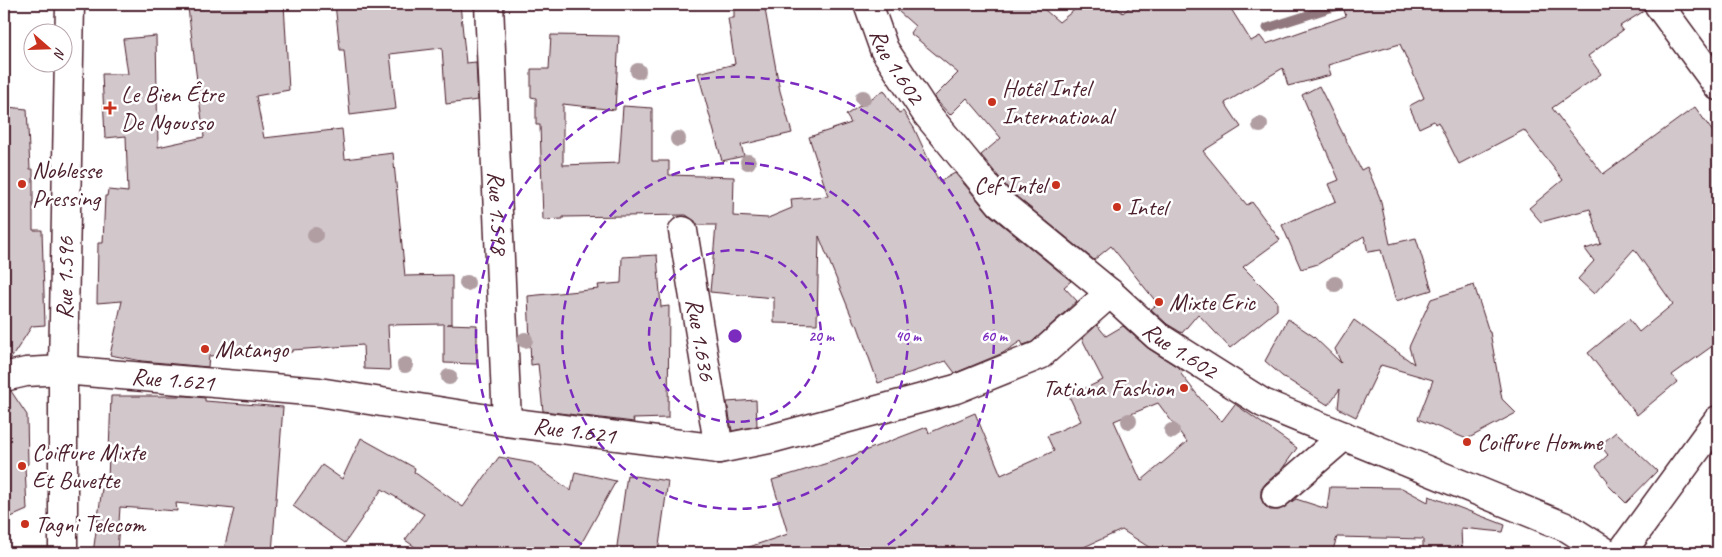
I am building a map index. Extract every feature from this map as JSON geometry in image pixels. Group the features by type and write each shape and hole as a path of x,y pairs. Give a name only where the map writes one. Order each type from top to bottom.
{"street":[{"name":"Rue 1.596","path":"63,553 63,370 70,4"},
{"name":"Rue 1.598","path":"489,4 507,422"},
{"name":"Rue 1.602","path":"868,4 884,49 926,113 1000,204 1110,293 1156,336 1264,403 1568,528 1607,553"},
{"path":"1658,4 1718,86"},
{"name":"Rue 1.636","path":"683,230 719,448"},
{"name":"Rue 1.621","path":"4,377 26,372 63,370 319,392 507,422 719,448 783,436 956,389 1040,355 1110,293"},
{"path":"1621,553 1718,420"},
{"path":"1276,494 1344,436"}],"building":[{"path":"194,4 284,4 289,90 256,96 264,138 342,129 345,159 393,153 405,276 452,275 452,324 447,324 477,325 477,364 444,363 444,324 388,325 390,370 364,369 363,345 292,350 292,352 209,356 208,367 142,361 110,355 122,301 97,303 98,243 103,243 105,196 107,196 108,190 128,192 126,136 105,138 102,74 128,74 123,39 156,36 158,147 204,137 188,8 194,7"},
{"path":"335,4 460,4 466,63 476,62 478,100 446,104 442,48 390,54 396,109 350,115 344,50 340,50"},
{"path":"734,4 764,4 780,91 792,133 741,145 744,156 722,161 698,73 735,64 728,18 734,18"},
{"path":"890,4 1038,4 1059,22 1082,4 1112,4 1123,13 1133,4 1228,4 1251,41 1260,36 1266,44 1346,16 1344,10 1366,4 1643,4 1644,11 1620,26 1623,30 1588,56 1601,74 1552,108 1603,174 1695,107 1718,139 1718,342 1672,375 1677,382 1637,415 1588,353 1629,319 1639,332 1673,304 1634,249 1594,294 1578,279 1594,261 1585,249 1601,244 1590,209 1541,222 1529,208 1563,180 1524,130 1459,164 1438,122 1435,124 1434,121 1419,128 1409,106 1424,98 1400,44 1328,65 1331,75 1288,86 1283,68 1225,103 1241,127 1203,151 1247,205 1252,202 1280,240 1243,267 1277,301 1277,310 1230,348 1198,314 1182,333 1167,324 1151,309 1158,304 1111,246 1094,260 1011,192 981,155 1001,138 967,98 950,115 936,100 934,97 958,73 910,33 915,26"},
{"path":"551,35 619,36 615,110 563,104 563,165 619,163 623,106 652,108 652,161 669,161 669,175 734,177 733,216 768,218 792,208 791,199 828,196 809,137 851,123 846,115 884,90 899,113 903,111 914,128 939,182 955,173 990,215 1071,281 1064,287 1077,301 1032,342 1023,345 1021,341 1003,353 955,373 946,361 878,383 857,324 855,325 819,236 817,324 774,323 774,298 710,292 716,225 697,225 695,221 686,215 563,217 563,219 543,220 540,125 536,125 536,98 531,97 531,69 549,69"},
{"path":"1319,86 1361,170 1367,167 1380,198 1390,244 1416,238 1432,290 1396,301 1381,250 1368,252 1364,236 1318,264 1301,269 1282,225 1336,201 1329,184 1339,180 1302,95"},
{"path":"7,107 27,109 30,169 33,169 33,230 42,230 45,325 32,326 10,360 4,361 4,129"},
{"path":"657,255 661,307 669,306 668,418 633,419 634,422 543,411 538,364 531,365 528,296 599,289 598,285 621,283 622,257"},
{"path":"1474,285 1490,332 1502,399 1516,413 1467,439 1418,419 1433,380 1381,365 1356,417 1338,408 1340,389 1328,405 1282,376 1265,361 1288,319 1313,336 1341,363 1335,349 1354,320 1414,364 1409,347 1431,299"},
{"path":"1097,325 1106,336 1123,326 1149,349 1184,371 1181,374 1203,402 1222,421 1235,404 1297,448 1282,469 1261,489 1261,498 1264,505 1270,510 1279,510 1296,499 1327,509 1330,487 1402,488 1428,502 1429,496 1505,525 1503,532 1461,528 1462,553 1423,553 1423,539 1337,537 1332,553 1158,553 1122,530 1084,547 1086,553 744,553 743,549 788,534 772,480 854,455 927,427 929,433 975,413 1001,475 1054,451 1047,436 1081,421 1069,396 1103,380 1082,339","holes":["1158,403 1187,442 1141,481 1114,421"]},
{"path":"11,391 27,415 28,464 25,466 27,510 4,520 4,392"},
{"path":"111,396 187,396 205,398 205,401 283,407 272,553 223,553 234,509 176,503 177,511 120,507 117,553 93,553 103,481 108,481"},
{"path":"756,400 757,426 732,431 727,402"},
{"path":"1616,432 1657,471 1626,503 1606,483 1608,481 1596,466 1608,455 1600,445"},
{"path":"361,438 415,468 414,472 463,507 499,457 532,463 571,491 575,472 616,481 576,553 424,553 405,540 424,514 382,489 345,543 293,506 322,465 342,479"},
{"path":"627,475 668,481 658,553 616,553"}],"waterway":[{"path":"1267,28 1348,4"}],"place":[{"name":"Hotêl Intel International","path":"992,102"},
{"name":"Le Bien Être De Ngousso","path":"110,108"},
{"name":"Noblesse Pressing","path":"22,184"},
{"name":"Cef Intel","path":"1056,185"},
{"name":"Intel","path":"1117,207"},
{"name":"Mixte Eric","path":"1159,302"},
{"name":"Matango","path":"205,349"},
{"name":"Tatiana Fashion","path":"1184,388"},
{"name":"Coiffure Homme","path":"1467,442"},
{"name":"Coiffure Mixte Et Buvette","path":"22,466"},
{"name":"Tagni Telecom","path":"25,524"}]}
